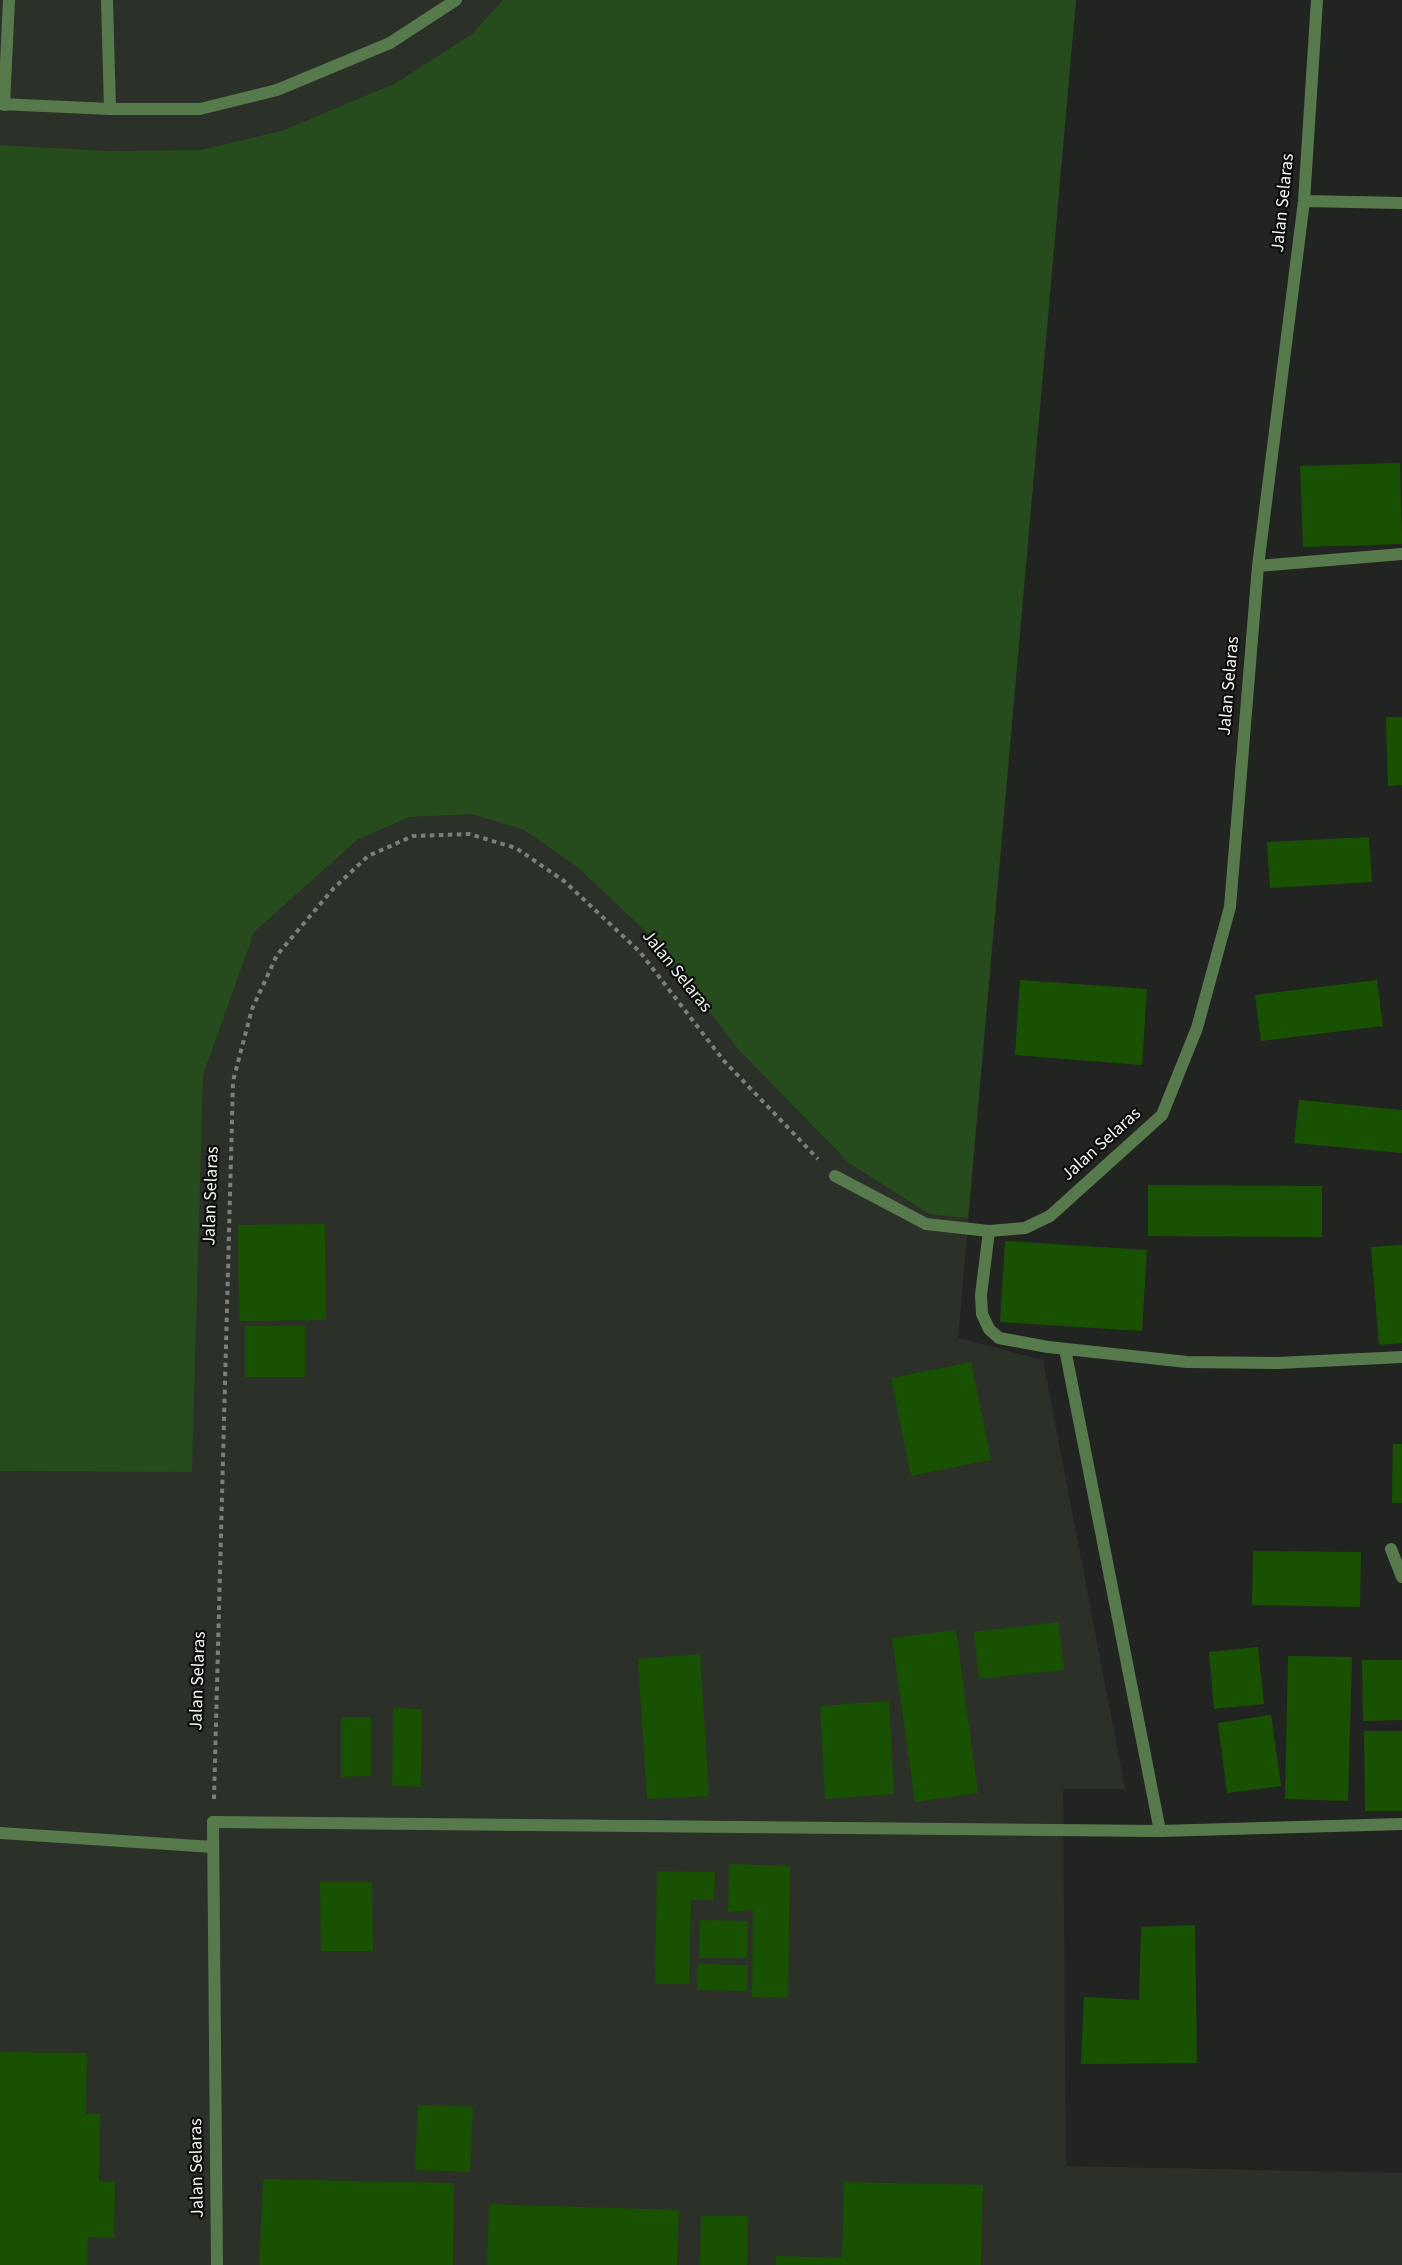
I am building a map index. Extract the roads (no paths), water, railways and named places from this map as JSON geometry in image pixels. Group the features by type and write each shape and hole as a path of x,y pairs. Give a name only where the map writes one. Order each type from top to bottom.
{"street":[{"path":"9,0 2,104 110,109 200,109 277,90 390,43 456,0"},
{"path":"107,0 110,109"},
{"name":"Jalan Selaras","path":"835,1176 926,1224 988,1231 1025,1228 1050,1216 1162,1115 1197,1028 1230,907 1258,566 1304,201 1317,0"},
{"path":"1304,201 1402,203"},
{"path":"1258,566 1402,554"},
{"path":"988,1231 981,1295 982,1314 989,1329 999,1338 1065,1349 1186,1362 1278,1363 1402,1357"},
{"path":"1065,1349 1160,1831 1402,1824"},
{"path":"1391,1549 1402,1576"},
{"name":"Jalan Selaras","path":"218,2265 213,1822 1160,1831"},
{"path":"0,1833 213,1847"}]}
